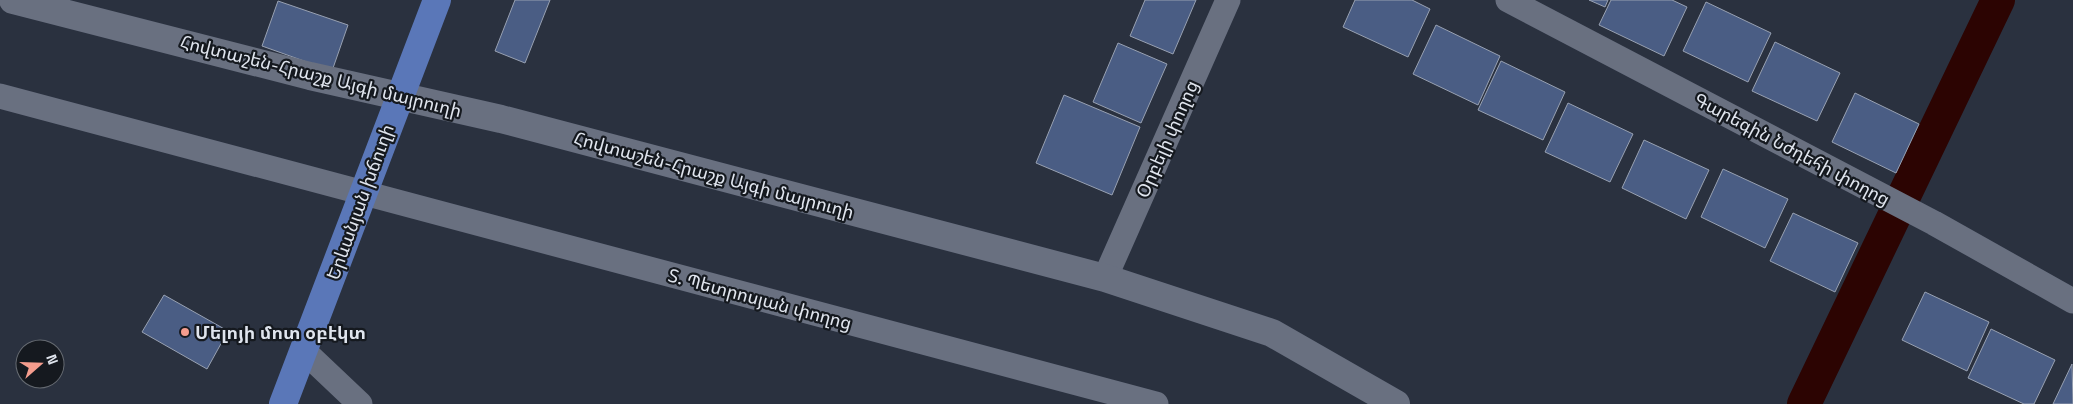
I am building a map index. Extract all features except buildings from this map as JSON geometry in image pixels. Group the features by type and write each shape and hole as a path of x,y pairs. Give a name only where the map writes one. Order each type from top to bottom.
{"main road":[{"name":"Երևանյան խճուղի","path":"283,404 437,0"}],"street":[{"name":"Հովտաշեն-Հրաշք Այգի մայրուղի","path":"13,0 310,76 502,120 1106,278 1272,333 1396,404"},
{"name":"Օրբելի փողոց","path":"1106,278 1228,0"},
{"name":"Գարեգին Նժդեհի փողոց","path":"1508,0 1934,223 2073,301"},
{"name":"Տ. Պետրոսյան փողոց","path":"0,96 1156,404"},
{"path":"304,352 360,404"}],"waterway":[{"path":"1804,404 1998,0"}],"place":[{"name":"Մելոյի մոտ օբէկտ","path":"185,332"}]}
